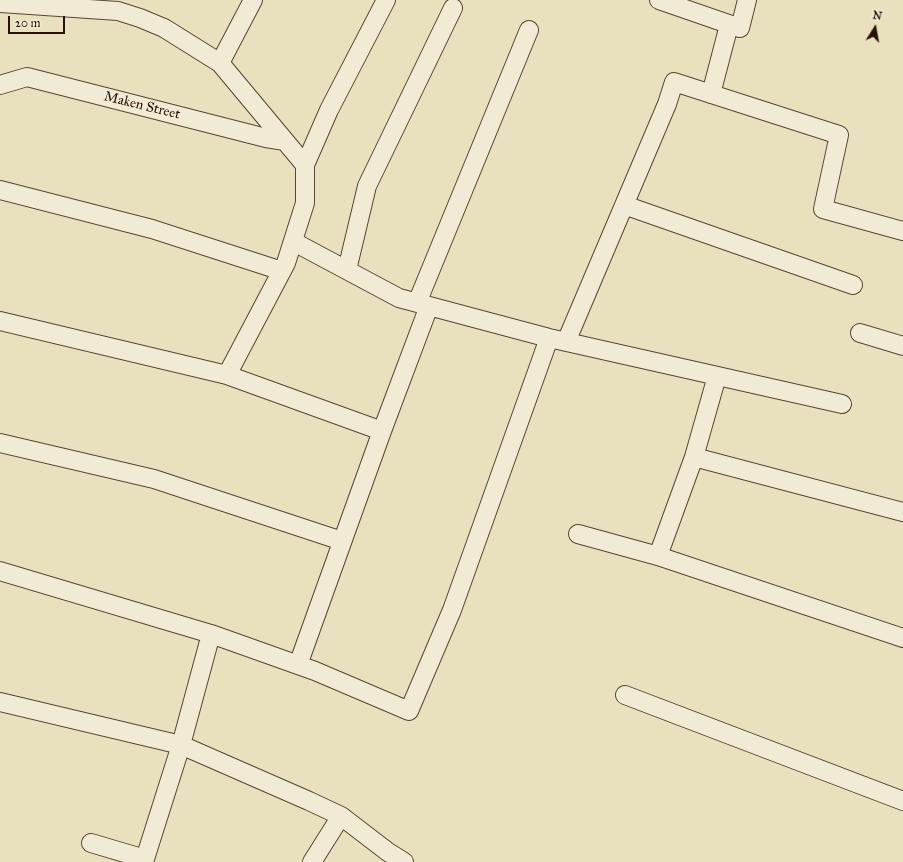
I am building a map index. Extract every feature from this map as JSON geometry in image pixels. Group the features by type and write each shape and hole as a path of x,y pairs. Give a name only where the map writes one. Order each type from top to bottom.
{"street":[{"path":"220,63 253,0"},
{"path":"227,376 282,271 294,242 305,202 305,165 329,110 386,0"},
{"path":"659,0 740,28 747,0"},
{"path":"0,3 118,11 164,28 220,63 305,165"},
{"path":"347,270 367,186 454,8"},
{"path":"711,94 729,25"},
{"path":"298,665 382,431 423,305 529,30"},
{"name":"Maken Street","path":"0,85 27,77 266,138 285,141"},
{"path":"0,571 211,634 298,665 409,710 452,610 558,340 624,205 667,104 674,82 839,135 823,209 903,231"},
{"path":"0,190 152,229 282,271"},
{"path":"624,205 853,285"},
{"path":"294,242 399,298 558,340 842,404"},
{"path":"0,321 227,376 382,431"},
{"path":"860,333 903,346"},
{"path":"658,556 694,457 716,376"},
{"path":"0,443 154,479 342,541"},
{"path":"694,457 903,512"},
{"path":"578,534 658,556 903,638"},
{"path":"91,843 145,861 181,745 211,634"},
{"path":"626,695 903,801"},
{"path":"0,702 181,745 341,816 388,852 404,862"},
{"path":"312,862 341,816"}]}
